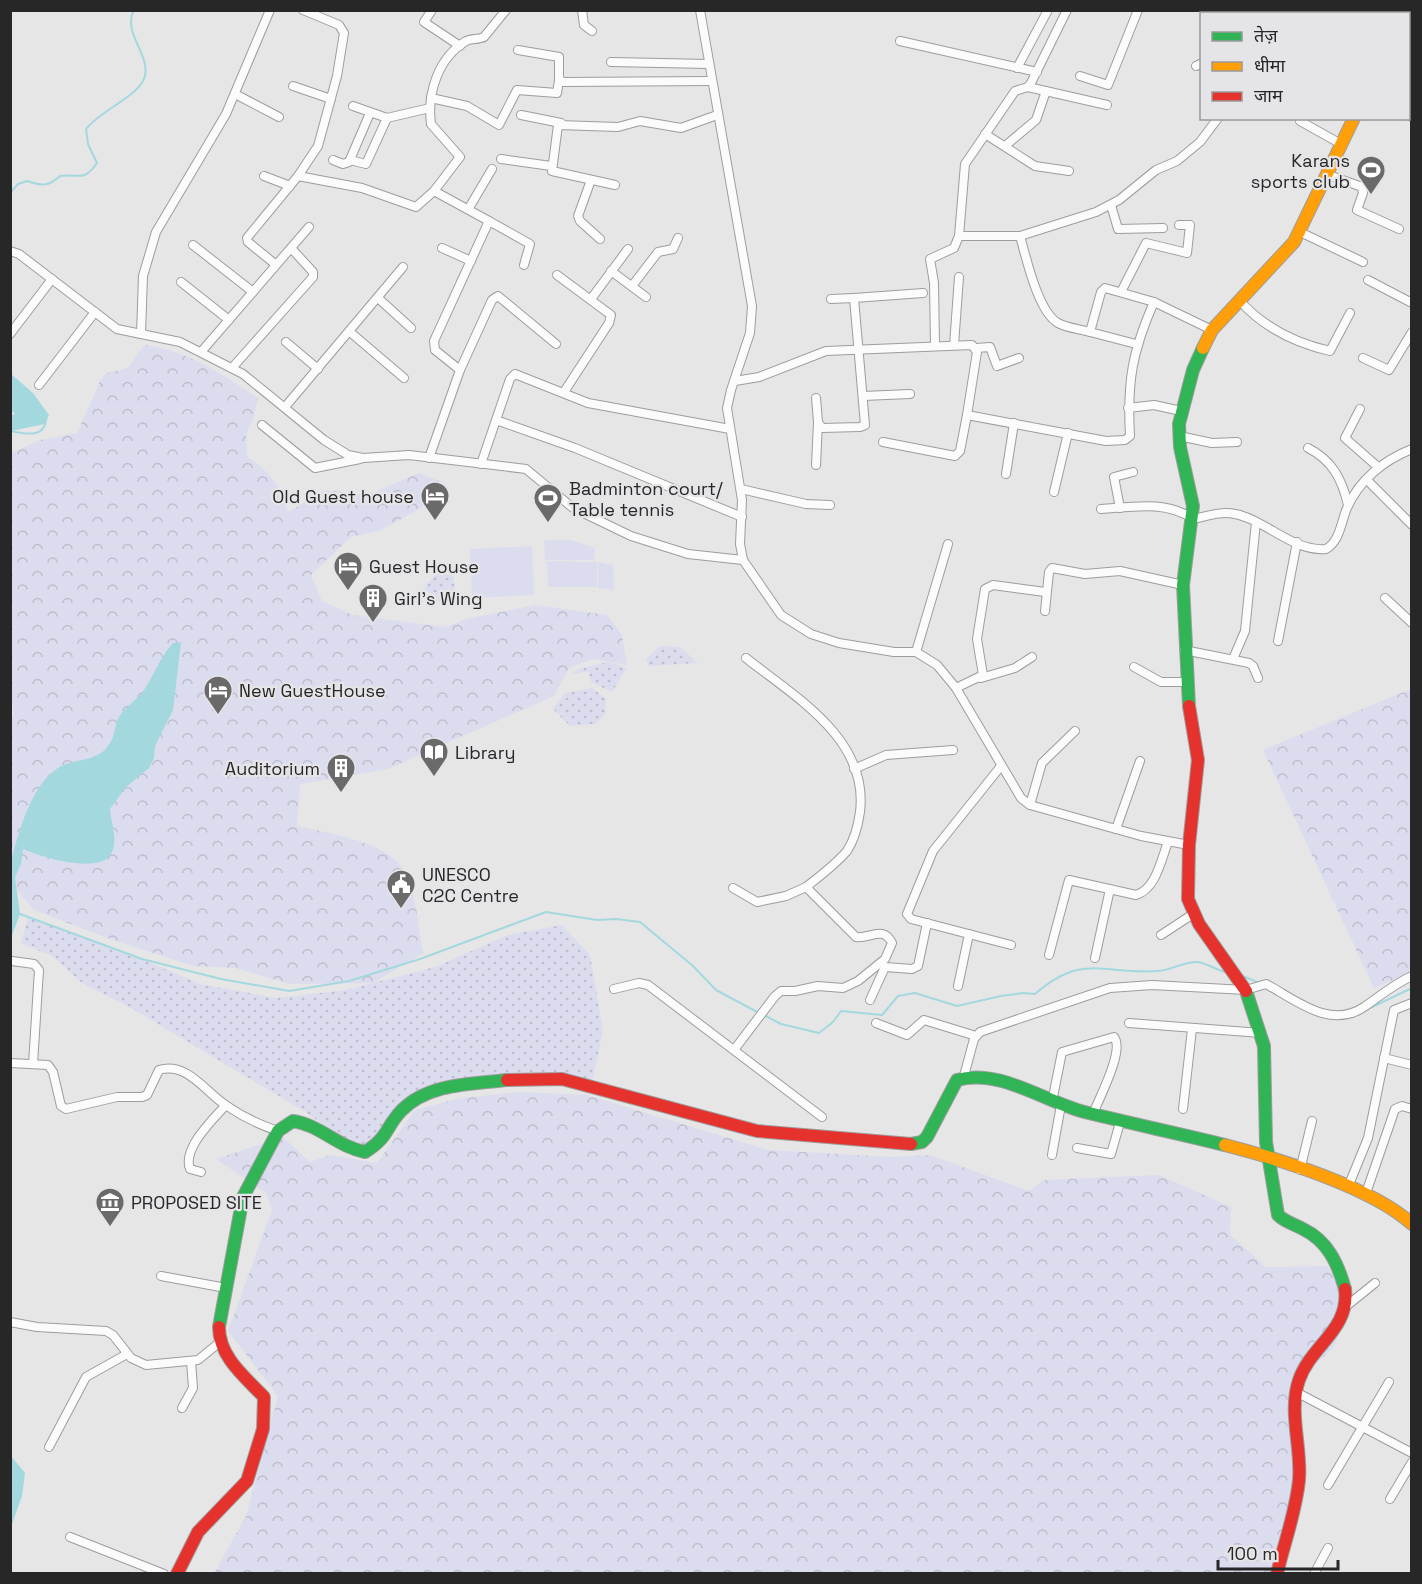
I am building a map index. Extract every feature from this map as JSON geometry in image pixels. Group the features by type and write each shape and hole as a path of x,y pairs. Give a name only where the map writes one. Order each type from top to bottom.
{"street":[{"path":"141,334 142,276 156,232 171,203 204,156 235,94 270,10"},
{"path":"275,264 248,242 247,238 316,152 331,99 343,29 339,25 303,10"},
{"path":"432,10 424,22 460,46"},
{"path":"298,176 362,188 416,207 434,191 460,157 457,151 432,128 430,108 436,75 460,46 468,40 484,37 506,10"},
{"path":"582,10 584,25 592,31"},
{"path":"700,10 752,306 750,333 728,398 730,429 741,489 740,544 743,560 780,615 811,634 839,643 894,652 916,652 937,665 956,688 1021,798 1030,805 1116,829 1189,845"},
{"path":"1017,68 1048,10"},
{"path":"1028,87 1067,10"},
{"path":"1080,76 1108,85 1138,10"},
{"path":"900,41 1037,72"},
{"path":"431,98 467,106 499,125 517,90 557,93 559,57 518,50"},
{"path":"611,62 709,64"},
{"path":"559,80 711,81"},
{"path":"293,86 331,99"},
{"path":"935,345 934,283 930,259 954,248 959,236 963,173 971,153 1014,91 1028,87 1107,105"},
{"path":"1005,146 1036,120 1046,91"},
{"path":"235,94 279,117"},
{"path":"353,106 387,118 430,108"},
{"path":"333,160 345,164 350,160 370,113"},
{"path":"521,116 561,123 618,127 640,121 681,128 717,115"},
{"path":"350,160 366,165 387,118"},
{"path":"959,236 1020,236 1085,216 1111,205 1156,170 1177,161 1195,146 1216,120"},
{"path":"1277,1574 1299,1482 1296,1392 1306,1366 1334,1333 1344,1308 1340,1272 1328,1249 1316,1237 1286,1223 1278,1215 1268,1157 1261,1033 1239,980 1194,914 1188,899 1189,845 1198,760 1186,682 1184,650 1183,585 1193,519 1179,436 1181,411 1193,370 1212,330 1281,258 1300,232 1353,120"},
{"path":"1300,121 1341,144"},
{"path":"561,123 557,128 551,166 554,173 615,185"},
{"path":"985,134 1035,166 1069,171"},
{"path":"501,159 551,166"},
{"path":"468,208 492,169"},
{"path":"1326,174 1362,187 1363,193 1357,210 1399,229"},
{"path":"264,176 290,186"},
{"path":"591,180 578,218 600,239"},
{"path":"434,191 530,244 524,265"},
{"path":"1111,205 1118,229 1163,228"},
{"path":"460,370 433,346 489,221"},
{"path":"1121,292 1146,243 1187,253 1190,225 1179,225"},
{"path":"201,352 309,227"},
{"path":"1300,232 1363,262"},
{"path":"1020,236 1034,283 1051,316 1058,323 1136,344"},
{"path":"632,286 658,252 673,249 678,238"},
{"path":"193,245 253,292"},
{"path":"232,368 314,278 313,272 291,248"},
{"path":"442,248 471,261"},
{"path":"591,299 628,249"},
{"path":"10,251 19,254 117,328 174,340 232,368 285,407 324,440 348,455 363,458"},
{"path":"285,407 403,267"},
{"path":"611,271 646,297"},
{"path":"557,274 609,311 611,319 564,392"},
{"path":"954,345 958,277"},
{"path":"10,334 52,279"},
{"path":"1368,280 1412,303"},
{"path":"181,282 229,320"},
{"path":"1089,332 1102,290 1107,288 1154,302 1212,330"},
{"path":"831,299 923,293"},
{"path":"429,458 460,370 492,300 498,296 556,344"},
{"path":"378,298 411,328"},
{"path":"818,422 822,428 863,426 863,396 854,298"},
{"path":"1239,300 1278,332 1301,343 1330,351 1350,313"},
{"path":"967,415 1106,441 1128,439 1128,408 1136,344 1154,302"},
{"path":"39,384 95,312"},
{"path":"350,332 404,378"},
{"path":"1363,358 1389,370 1411,333"},
{"path":"286,342 318,369"},
{"path":"735,381 759,377 826,351 972,345 976,348 990,347 998,366 1019,358"},
{"path":"883,442 955,456 960,451 976,348"},
{"path":"481,464 510,379 515,374 595,405 658,414 730,429"},
{"path":"863,396 910,394"},
{"path":"816,398 818,422 816,465"},
{"path":"1128,408 1154,405 1181,411"},
{"path":"1360,409 1344,438 1378,467"},
{"path":"496,420 575,448 742,517"},
{"path":"1006,474 1014,423"},
{"path":"262,425 315,468 363,458 400,454 526,469 573,508 647,542 688,554 743,560"},
{"path":"1054,492 1068,433"},
{"path":"1179,436 1216,443 1237,442"},
{"path":"1308,448 1327,459 1334,468 1344,489 1348,505"},
{"path":"1101,509 1175,508 1193,519 1226,513 1256,522 1297,542 1320,550 1332,546 1348,505 1378,467 1412,449"},
{"path":"1120,508 1114,477 1133,472"},
{"path":"1367,480 1412,525"},
{"path":"741,489 806,504 830,505"},
{"path":"1233,659 1245,631 1256,522"},
{"path":"1278,642 1297,542"},
{"path":"916,652 948,544"},
{"path":"1045,611 1049,572 1052,568 1085,574 1120,571 1183,585"},
{"path":"981,678 984,672 977,639 985,589 993,585 1046,592"},
{"path":"1385,598 1412,623"},
{"path":"1184,650 1252,664 1258,678"},
{"path":"956,688 1015,668 1032,657"},
{"path":"733,888 757,902 786,896 806,887 837,862 853,840 860,806 854,769 848,750 836,732 746,658"},
{"path":"1134,668 1161,682 1186,682"},
{"path":"1030,805 1041,763 1075,731"},
{"path":"854,769 886,755 953,750"},
{"path":"1116,829 1140,761"},
{"path":"1001,766 933,851 925,866 908,914 911,918 927,923 1011,945"},
{"path":"1049,955 1066,882 1074,880 1136,895 1142,893 1152,882 1168,842"},
{"path":"734,1050 775,996 782,991 818,986 843,988 858,981 891,950 889,937 874,933 865,938 856,937 806,887"},
{"path":"1095,958 1110,889"},
{"path":"1161,935 1194,914"},
{"path":"870,1000 885,967 912,969 918,966 927,923"},
{"path":"958,986 969,934"},
{"path":"12,961 34,964 39,970 33,1064"},
{"path":"177,1574 198,1532 247,1481 253,1468 263,1429 264,1397 238,1372 220,1342 219,1329 243,1197 279,1131 293,1121 300,1121 347,1148 365,1152 381,1142 407,1105 448,1086 548,1077 622,1093 757,1131 905,1145 922,1142 927,1137 954,1086 964,1076 976,1036 983,1030 1110,988 1239,980 1266,984 1313,1011 1334,1015 1354,1012 1412,976"},
{"path":"614,989 639,983 648,985 822,1117"},
{"path":"1348,1187 1368,1138 1394,1010 1412,1003"},
{"path":"876,1023 907,1035 924,1020 976,1036"},
{"path":"1129,1023 1261,1033"},
{"path":"1183,1109 1192,1029"},
{"path":"1052,1155 1062,1052 1114,1037 1117,1041 1117,1054 1093,1114"},
{"path":"1384,1058 1412,1065"},
{"path":"10,1064 33,1064 51,1068 62,1108 117,1097 142,1097 147,1095 155,1074 165,1068 189,1074 225,1106 279,1131"},
{"path":"964,1076 973,1075 999,1081 1057,1104 1220,1142 1268,1157 1348,1187 1412,1224"},
{"path":"201,1172 190,1169 188,1162 197,1139 225,1106"},
{"path":"1365,1196 1395,1109 1402,1106 1412,1109"},
{"path":"1077,1148 1111,1154 1120,1119"},
{"path":"1300,1170 1312,1121"},
{"path":"161,1276 226,1288"},
{"path":"1344,1308 1375,1283"},
{"path":"10,1322 54,1329 106,1331 113,1335 127,1354 146,1365 192,1361 201,1358 220,1342"},
{"path":"49,1447 86,1377 127,1354"},
{"path":"182,1408 193,1388 192,1361"},
{"path":"1328,1485 1389,1382"},
{"path":"1296,1392 1412,1453"},
{"path":"1390,1499 1412,1462"},
{"path":"69,1537 164,1574"},
{"path":"1314,1574 1328,1548"}],"green space":[{"path":"144,345 175,352 204,364 258,398 254,417 246,434 247,456 273,480 288,512 326,490 368,495 419,473 444,483 424,506 382,530 351,537 311,575 322,601 353,615 445,627 466,619 536,605 607,615 622,635 627,665 593,659 569,668 554,696 388,769 300,784 297,826 338,835 383,851 394,859 407,877 416,909 423,953 373,983 290,984 235,968 193,966 110,939 34,910 11,883 10,719 14,715 10,689 11,453 40,440 77,433 101,379 107,373 128,368"},
{"path":"544,540 571,540 595,548 594,560 545,560"},
{"path":"532,546 534,595 472,598 470,549"},
{"path":"547,561 597,562 597,587 548,587"},
{"path":"598,562 613,565 614,590 598,588"},
{"path":"437,573 453,574 456,602 439,602 424,588"},
{"path":"660,646 680,647 698,663 649,666 646,659"},
{"path":"608,662 627,668 612,692 591,682 588,671 570,675 578,669"},
{"path":"592,688 606,699 605,714 595,724 570,726 553,709 565,693"},
{"path":"1411,689 1411,973 1374,988 1263,750"},
{"path":"28,917 142,959 200,984 276,998 346,990 435,967 508,935 562,925 590,955 603,1030 593,1079 530,1086 465,1079 412,1107 382,1128 367,1156 304,1111 126,1005 83,984 52,956 21,943"},
{"path":"519,1092 587,1095 768,1150 893,1157 930,1155 1029,1191 1044,1180 1159,1175 1231,1207 1230,1235 1266,1267 1327,1266 1341,1290 1342,1326 1333,1348 1313,1366 1296,1397 1301,1488 1277,1573 214,1574 246,1516 278,1396 228,1331 272,1210 266,1193 216,1159 283,1137 310,1162 329,1155 377,1163 415,1110 460,1098"}],"water":[{"path":"11,374 33,393 49,415 45,424 11,431 11,415 15,414 11,410"},
{"path":"181,642 173,710 155,746 154,758 149,768 126,787 110,809 114,836 112,852 106,859 84,864 56,860 23,849 21,864 15,877 20,914 11,938 8,890 10,865 31,801 38,789 55,770 68,763 90,758 103,752 112,740 120,716 144,690 168,649 173,643"},
{"path":"11,1456 25,1473 22,1496 11,1527"}],"waterway":[{"path":"10,193 18,184 27,181 45,185 60,176 84,175 97,163 88,144 86,129 99,116 132,94 143,81 146,72 132,28 131,19 134,10"},
{"path":"10,431 37,433 44,427 46,421"},
{"path":"20,914 142,959 221,979 289,991 349,981 420,959 546,912 597,920 616,919 640,922 693,966 716,990 759,1013"},
{"path":"764,1015 781,1024 819,1033 833,1022 841,1011 882,1015 898,996 915,993 957,1006 1001,996 1035,994 1052,981 1081,969 1158,971 1198,962 1229,973"},
{"path":"1240,975 1260,983"},
{"path":"1368,1009 1412,988"}],"traffic: fast":[{"path":"1189,706 1183,585 1193,506 1180,447 1179,424 1193,370 1203,348"},
{"path":"1246,991 1264,1046 1266,1142 1278,1215 1319,1240 1331,1254 1345,1289"},
{"path":"911,1144 922,1142 927,1137 957,1080 972,1077 1004,1082 1081,1111 1225,1145"},
{"path":"219,1327 243,1197 278,1131 293,1121 303,1123 346,1146 365,1152 383,1137 401,1111 424,1095 451,1086 507,1080"}],"traffic: slow":[{"path":"1203,348 1212,330 1294,242 1353,120"},
{"path":"1225,1145 1297,1166 1349,1186 1373,1198 1412,1224"}],"traffic: jam":[{"path":"1189,706 1198,760 1189,845 1188,899 1199,924 1246,991"},
{"path":"507,1080 562,1079 757,1131 911,1144"},
{"path":"1277,1574 1293,1516 1299,1480 1295,1417 1296,1392 1305,1368 1342,1316 1345,1289"},
{"path":"177,1574 198,1532 247,1481 263,1429 264,1397 228,1357 223,1348 219,1327"}],"place":[{"name":"Karans sports club","path":"1371,196"},
{"name":"Old Guest house","path":"435,522"},
{"name":"Badminton court/ Table tennis","path":"548,524"},
{"name":"Guest House","path":"348,592"},
{"name":"Girl's Wing","path":"373,624"},
{"name":"New GuestHouse","path":"218,716"},
{"name":"Library","path":"434,778"},
{"name":"Auditorium","path":"341,794"},
{"name":"UNESCO C2C Centre","path":"401,910"},
{"name":"PROPOSED SITE","path":"110,1228"}]}
